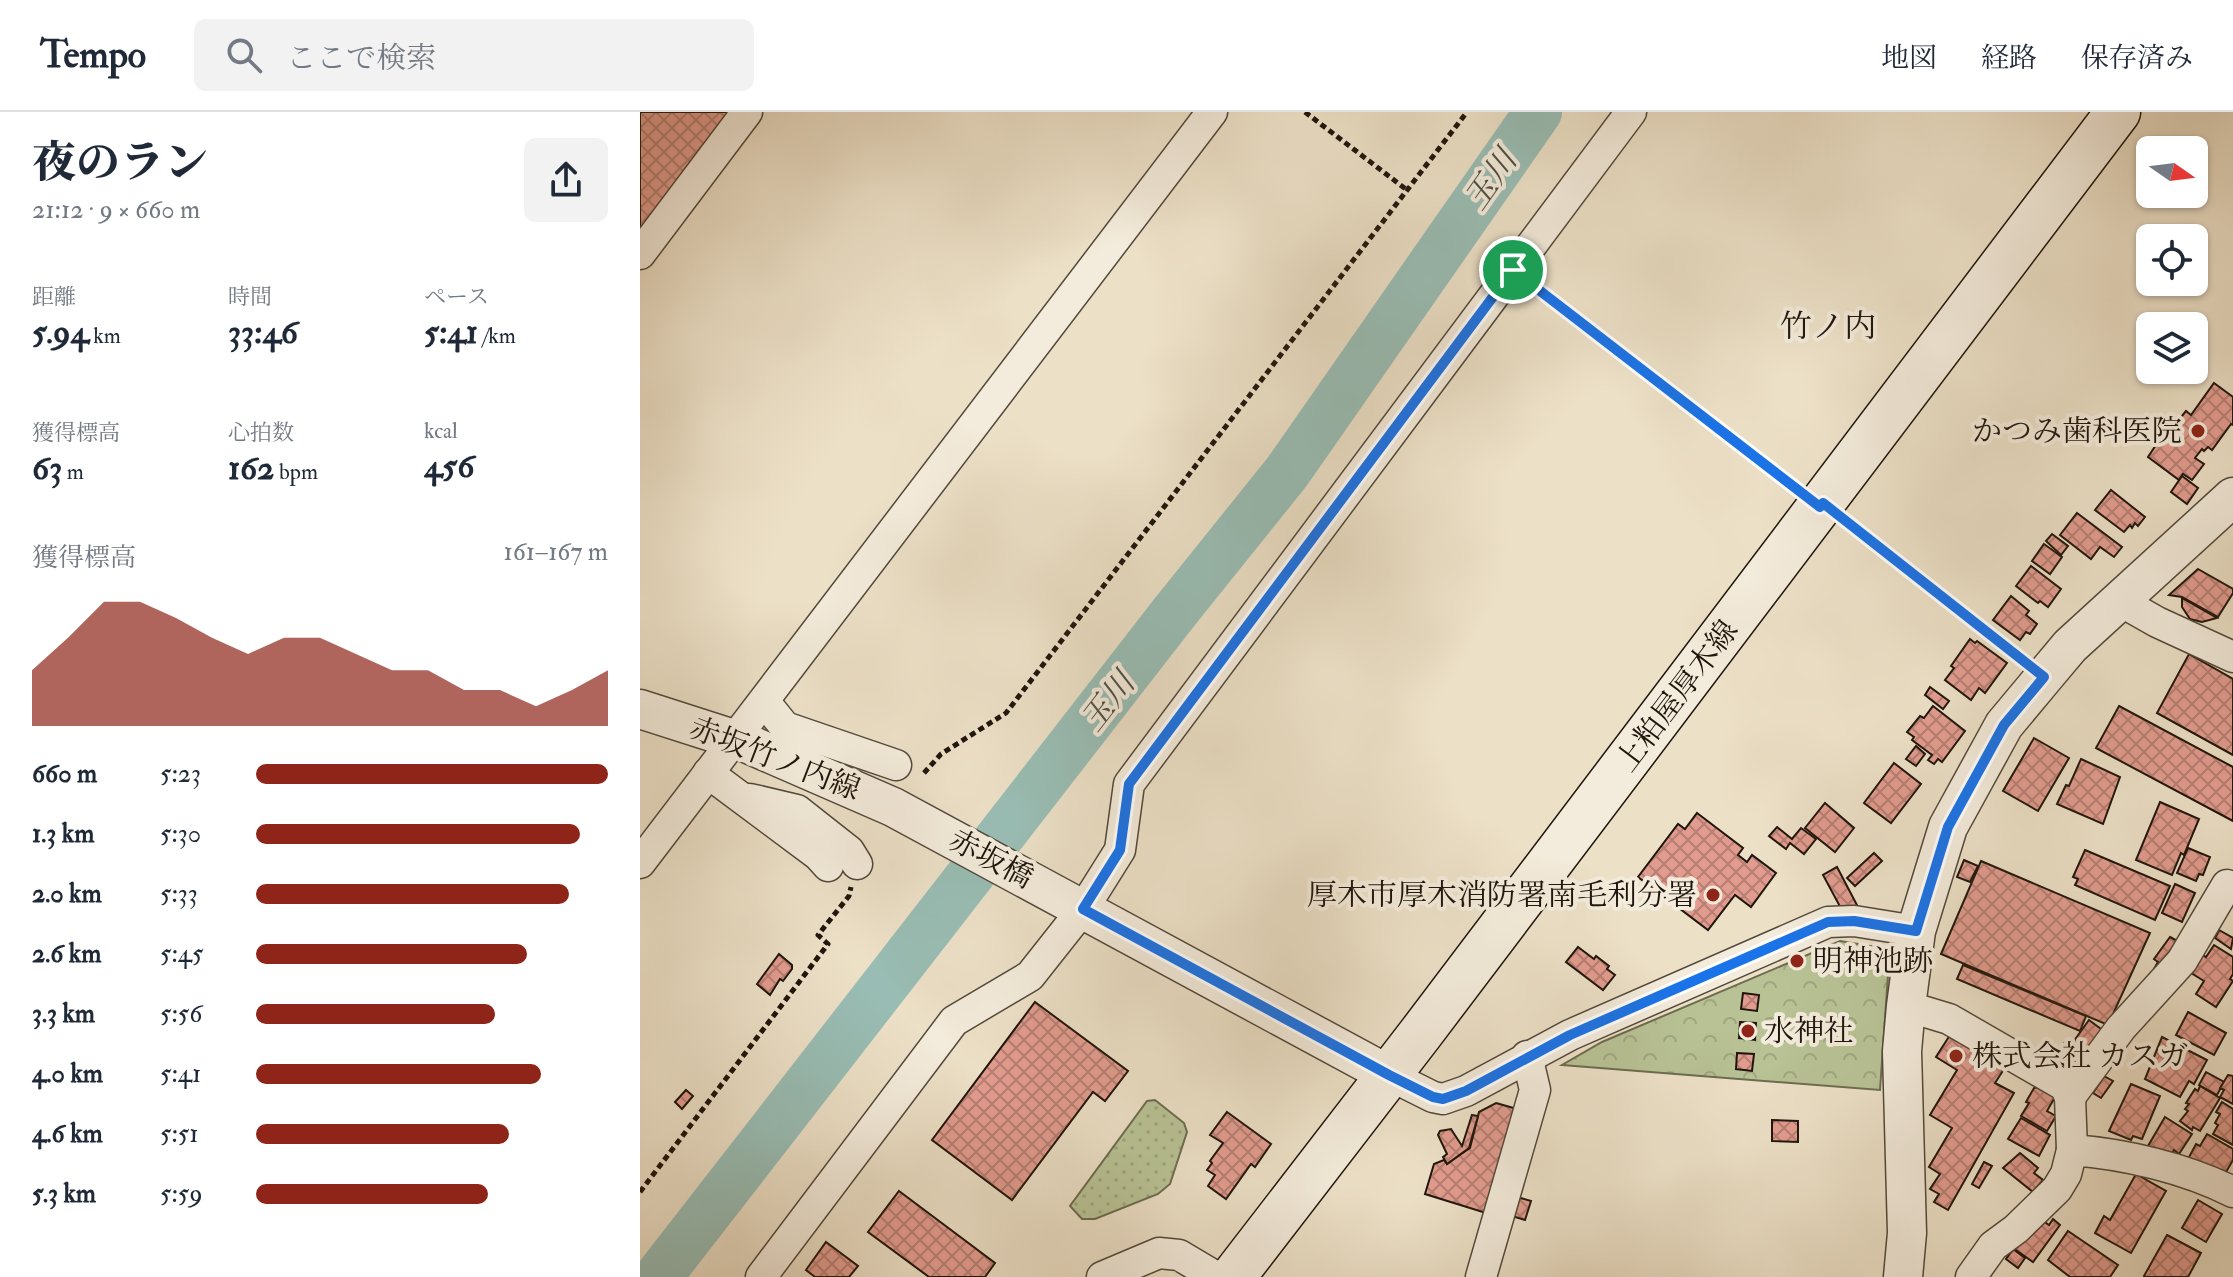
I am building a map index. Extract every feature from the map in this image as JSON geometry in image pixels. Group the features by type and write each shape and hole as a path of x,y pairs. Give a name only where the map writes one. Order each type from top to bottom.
{"main road":[{"name":"上粕屋厚木線","path":"1233,1277 2118,112"}],"street":[{"path":"640,254 747,112"},
{"path":"640,863 1212,112"},
{"path":"761,1277 954,1021 1030,976 1120,850 1129,784 1631,112"},
{"path":"1903,1277 1907,1233 1902,1051 1906,1006 1916,931 1948,827 2004,725 2070,646 2233,497"},
{"path":"2120,601 2233,657"},
{"path":"764,701 785,727 896,765"},
{"name":"赤坂竹ノ内線","path":"640,709 735,739 825,775 901,811"},
{"path":"708,773 843,865"},
{"name":"赤坂橋","path":"901,811 1078,906"},
{"path":"2070,1097 2121,1028 2182,961 2227,883"},
{"path":"1078,906 1389,1075 1443,1099 1466,1091 1527,1056 1828,922 1854,921 1916,931"},
{"path":"1906,1006 1949,1019 2065,1086 2070,1097 2072,1150 2066,1174 2057,1189 2016,1229 1993,1246 1971,1277"},
{"path":"1481,1277 1535,1090 1527,1056"},
{"path":"2072,1150 2114,1155 2232,1189"},
{"path":"1102,1277 1159,1253 1179,1255 1216,1277"}],"path":[{"path":"1305,112 1407,190"},
{"path":"901,811 941,754 1006,713 1467,112"},
{"path":"1513,270 2044,677"},
{"path":"640,1192 828,944 818,935 849,896 843,865"}],"green space":[{"path":"1840,941 1876,947 1889,961 1880,1090 1562,1065 1602,1042"},
{"path":"1155,1100 1184,1123 1187,1132 1170,1184 1158,1194 1095,1219 1082,1219 1070,1206 1147,1101"}],"building":[{"path":"640,112 729,112 640,231"},
{"name":"かつみ歯科医院","path":"2214,383 2233,397 2233,425 2212,450 2208,447 2204,451 2202,449 2195,458 2204,464 2192,480 2183,474 2179,480 2148,457 2166,430 2169,432 2186,411 2191,415"},
{"path":"2182,476 2198,488 2187,504 2171,492"},
{"path":"2111,490 2145,517 2138,526 2135,523 2132,528 2130,525 2124,532 2095,510"},
{"path":"2077,513 2122,547 2114,557 2100,547 2091,559 2060,535"},
{"path":"2052,534 2068,546 2061,555 2046,541"},
{"path":"2044,544 2062,557 2050,574 2032,561"},
{"path":"2031,566 2061,589 2048,607 2016,586"},
{"path":"2198,569 2233,589 2218,617 2182,597 2169,595"},
{"path":"2011,596 2029,611 2026,615 2037,624 2030,634 2026,632 2020,640 1993,620"},
{"path":"2182,598 2217,618 2202,622 2190,619 2182,607"},
{"path":"1970,639 2007,663 1985,693 1979,688 1971,700 1945,680"},
{"path":"2189,654 2233,679 2233,755 2157,713"},
{"path":"1930,687 1949,701 1943,709 1925,695"},
{"path":"1933,706 1965,731 1942,762 1938,759 1934,764 1928,760 1932,755 1912,740 1914,737 1907,732"},
{"path":"2119,706 2233,767 2233,821 2096,748"},
{"path":"2034,738 2069,758 2038,811 2003,791"},
{"path":"1916,746 1925,754 1916,766 1906,759"},
{"path":"2081,759 2120,777 2103,824 2057,804"},
{"path":"1894,763 1921,784 1891,823 1864,803"},
{"path":"2160,802 2199,819 2172,875 2136,860"},
{"path":"1825,803 1854,828 1835,852 1805,828"},
{"name":"厚木市厚木消防署南毛利分署","path":"1697,813 1743,848 1738,855 1747,862 1752,855 1776,873 1751,907 1735,895 1708,930 1638,877 1678,824 1685,829"},
{"path":"1777,827 1792,839 1801,828 1816,839 1804,854 1790,843 1786,849 1769,836"},
{"path":"2188,848 2210,857 2203,875 2199,874 2196,881 2177,873"},
{"path":"2085,850 2170,886 2155,920 2075,885 2078,879 2073,877"},
{"path":"1874,853 1882,861 1855,886 1847,878"},
{"path":"1964,860 1978,866 1970,882 1957,877"},
{"path":"1981,861 2150,933 2108,1025 1941,954"},
{"path":"1837,867 1858,907 1844,914 1823,875"},
{"path":"2175,884 2195,893 2182,922 2162,913"},
{"path":"2219,930 2233,938 2231,949 2215,938"},
{"path":"2170,937 2181,943 2163,975 2154,969 2158,962 2154,959"},
{"path":"2214,945 2233,957 2230,979 2233,981 2216,1007 2196,994 2204,981 2191,973"},
{"path":"1578,947 1594,959 1596,956 1615,975 1603,990 1566,962"},
{"path":"779,954 792,965 792,969 783,981 780,979 770,995 757,984"},
{"path":"1963,965 2086,1016 2080,1031 1957,979"},
{"path":"1743,993 1759,995 1757,1011 1741,1009"},
{"path":"1035,1002 1128,1071 1105,1101 1093,1092 1012,1200 932,1140"},
{"path":"2188,1012 2226,1033 2214,1055 2176,1035"},
{"path":"2089,1020 2105,1032 2075,1073 2053,1057 2066,1041 2071,1045"},
{"name":"水神社","path":"1740,1022 1756,1023 1755,1040 1739,1038"},
{"path":"1950,1035 2003,1065 2004,1069 1995,1083 2014,1093 1948,1210 1934,1202 1939,1194 1930,1189 1940,1174 1929,1167 1952,1128 1930,1115 1957,1070 1936,1057"},
{"path":"2162,1037 2207,1060 2194,1084 2189,1081 2180,1097 2145,1079"},
{"path":"1737,1053 1754,1054 1752,1071 1736,1069"},
{"path":"2206,1072 2224,1082 2217,1095 2199,1085"},
{"path":"2228,1075 2233,1076 2233,1104 2220,1097 2224,1090 2220,1088"},
{"path":"2104,1076 2113,1081 2101,1098 2093,1093"},
{"path":"2131,1084 2160,1096 2142,1139 2133,1136 2131,1140 2109,1131"},
{"path":"2200,1086 2220,1098 2200,1131 2193,1127 2192,1130 2180,1121 2188,1111 2185,1109 2189,1104 2186,1103"},
{"path":"2038,1087 2055,1097 2047,1111 2056,1116 2047,1131 2021,1116 2034,1088"},
{"path":"686,1090 693,1096 682,1109 675,1102"},
{"path":"2222,1102 2233,1109 2233,1145 2213,1134 2220,1114 2216,1112"},
{"path":"1496,1103 1517,1109 1486,1213 1425,1194 1434,1164 1444,1160 1447,1164 1470,1148 1479,1112"},
{"path":"1227,1112 1271,1144 1255,1167 1251,1164 1226,1199 1208,1186 1215,1175 1207,1170 1223,1143 1210,1135"},
{"path":"1472,1115 1478,1116 1469,1148 1447,1164 1443,1157 1447,1154 1438,1135 1440,1131 1451,1129 1462,1146"},
{"path":"2165,1117 2192,1134 2179,1154 2174,1150 2168,1159 2148,1146"},
{"path":"2021,1118 2050,1135 2039,1156 2008,1139"},
{"path":"1772,1120 1798,1121 1798,1142 1772,1141"},
{"path":"2207,1134 2233,1149 2233,1160 2226,1172 2216,1168 2213,1172 2187,1161 2196,1144 2200,1146"},
{"path":"2020,1153 2038,1168 2034,1173 2043,1180 2033,1192 2003,1168"},
{"path":"1984,1162 1992,1166 1979,1188 1972,1184"},
{"path":"2136,1174 2166,1191 2131,1253 2095,1233 2104,1216 2110,1220"},
{"path":"899,1191 995,1263 985,1277 929,1277 868,1232"},
{"path":"1517,1197 1531,1201 1525,1220 1512,1216"},
{"path":"2198,1200 2222,1214 2206,1242 2182,1228"},
{"path":"2053,1219 2060,1225 2033,1262 2013,1248 2042,1220 2049,1225"},
{"path":"2068,1231 2118,1265 2110,1277 2070,1277 2048,1260"},
{"path":"2167,1235 2201,1253 2188,1277 2144,1276"},
{"path":"826,1242 858,1266 849,1277 815,1277 806,1270"},
{"path":"2013,1249 2025,1258 2018,1268 2006,1259"}],"waterway":[{"name":"玉川","path":"658,1277 1173,614 1287,472 1538,112"}],"place":[{"name":"かつみ歯科医院","path":"2198,431"},
{"name":"厚木市厚木消防署南毛利分署","path":"1713,895"},
{"name":"明神池跡","path":"1797,961"},
{"name":"水神社","path":"1748,1031"},
{"name":"株式会社 カスガ","path":"1956,1056"}],"district":[{"name":"竹ノ内","path":"1828,327"}],"route":[{"path":"1513,270 1820,507 1823,503 2044,677 2004,725 1948,827 1916,931 1854,921 1828,922 1570,1035 1466,1091 1443,1099 1389,1075 1083,909 1120,850 1129,784 1513,270"}]}
